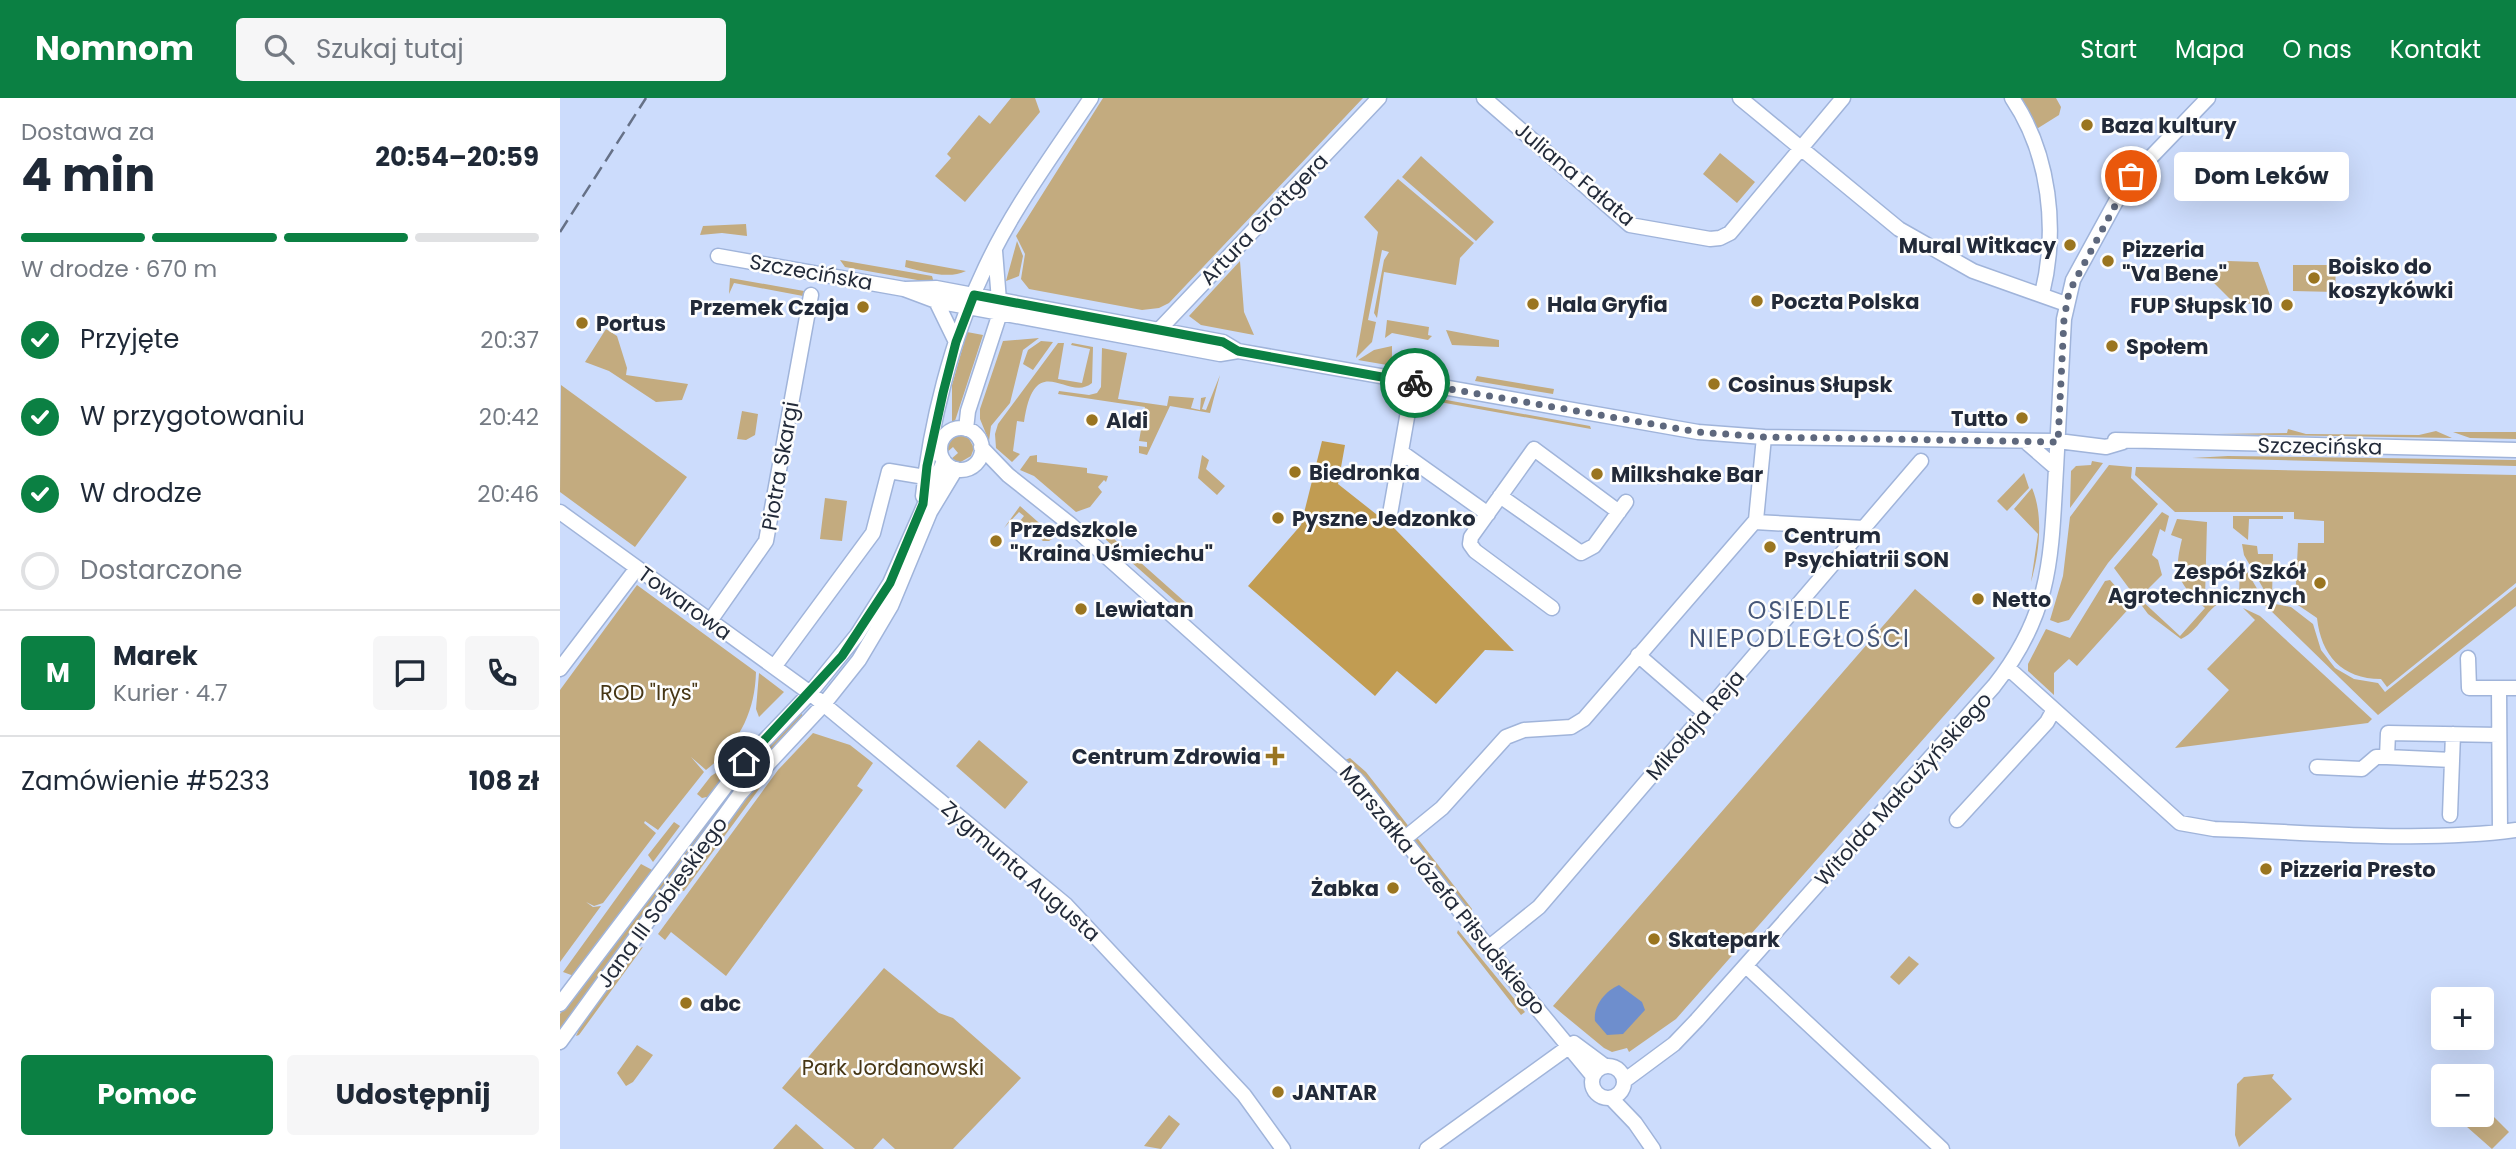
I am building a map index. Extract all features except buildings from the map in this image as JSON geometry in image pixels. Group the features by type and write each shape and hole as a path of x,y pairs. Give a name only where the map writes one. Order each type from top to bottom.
{"street":[{"name":"Jana III Sobieskiego","path":"923,504 925,477 943,393 956,342 972,301 995,250 1091,98"},
{"name":"Artura Grottgera","path":"1150,341 1379,98"},
{"name":"Juliana Fałata","path":"1484,98 1625,221 1639,228 1720,238 1730,233 1800,149"},
{"path":"1740,98 1904,232 1973,271 2066,304"},
{"path":"1800,149 1843,98"},
{"path":"2012,98 2036,145 2050,211 2051,252 2042,294"},
{"name":"Witolda Małcużyńskiego","path":"1619,1090 1685,1033 2008,668 2035,618 2046,584 2055,532 2066,304 2073,280 2130,177 2208,98"},
{"path":"966,429 968,411 999,306 995,250"},
{"name":"Szczecińska","path":"718,256 904,289 936,301 972,301"},
{"name":"Szczecińska","path":"904,289 928,287 972,301 999,306 1160,329 1223,342 1238,351"},
{"name":"Piotra Skargi","path":"710,621 766,541 811,295"},
{"path":"936,301 956,342"},
{"name":"Szczecińska","path":"999,306 1150,341 1220,354 1238,351 1657,426 1764,437 2058,442 2092,438 2123,442 2516,450"},
{"path":"1390,514 1413,383"},
{"name":"Jana III Sobieskiego","path":"943,393 949,431"},
{"path":"966,429 977,436 981,447 975,464 950,465 940,448 949,431 966,429"},
{"path":"1404,839 1442,808 1502,740 1524,730 1571,727 1584,719 1755,522 1759,512 1764,437"},
{"path":"2025,441 2056,468"},
{"name":"Marszałka Józefa Piłsudskiego","path":"981,447 1008,475 1071,526 1339,762 1364,789 1488,948 1594,1076 1596,1092 1619,1090"},
{"path":"1500,496 1581,553 1594,546 1622,507 1534,449 1500,496 1488,514 1471,537 1472,547 1552,608"},
{"path":"1401,452 1488,514"},
{"name":"Mikołaja Reja","path":"1488,948 1533,914 1920,461"},
{"name":"Marszałka Józefa Piłsudskiego","path":"975,464 1008,475"},
{"name":"Jana III Sobieskiego","path":"560,1004 744,762 842,656 890,583 923,504 950,465"},
{"name":"Jana III Sobieskiego","path":"560,1042 740,794 824,704 875,634 899,589 950,465"},
{"path":"774,667 873,533 889,471 925,477"},
{"name":"Towarowa","path":"560,512 810,693"},
{"path":"1755,522 1864,528"},
{"path":"560,669 637,568"},
{"path":"1638,655 1705,713"},
{"path":"2469,658 2469,688 2516,688"},
{"path":"2008,668 2169,816 2193,827 2418,835 2516,830"},
{"path":"2499,688 2500,832"},
{"path":"810,693 824,704"},
{"name":"Zygmunta Augusta","path":"824,704 1092,930 1244,1096 1283,1149"},
{"path":"1957,820 2047,722 2053,711"},
{"path":"2387,757 2388,733 2498,735"},
{"path":"2450,815 2453,734"},
{"path":"2318,767 2362,769 2376,757 2452,760"},
{"path":"1746,966 1942,1149"},
{"name":"Marszałka Józefa Piłsudskiego","path":"1559,1032 1611,1067"},
{"path":"1427,1149 1570,1046"},
{"name":"Witolda Małcużyńskiego","path":"1611,1067 1652,1059"},
{"path":"1594,1076 1611,1067 1635,1124 1653,1149"}],"green space":[{"path":"1011,98 1035,98 1040,112 965,202 935,176 951,158 947,154 979,115 990,124"},
{"path":"1103,98 1363,98 1169,303 1159,308 1142,310 1029,289 1021,279 1025,254 1016,236"},
{"path":"2016,98 2056,98 2061,107 2059,115 2035,130"},
{"path":"1720,153 1755,182 1737,203 1703,174"},
{"path":"1421,156 1494,222 1476,241 1402,177"},
{"path":"1398,179 1474,243 1460,258 1456,285 1384,272 1377,318 1374,313 1384,260 1389,252 1382,250 1368,320 1376,322 1372,342 1356,358 1378,232 1364,217"},
{"path":"746,224 747,236 722,233 700,235 703,226"},
{"path":"1017,241 1023,256 1019,276 1006,281"},
{"path":"840,260 932,276 934,283 845,267"},
{"path":"906,260 966,271 943,275 905,267"},
{"path":"1240,261 1244,312 1254,335 1201,325 1189,316"},
{"path":"2228,261 2258,262 2271,298 2263,305 2233,302 2210,279"},
{"name":"Boisko do koszykówki","path":"2293,265 2336,265 2335,292 2293,291"},
{"path":"730,278 804,291 803,296 734,283 729,294"},
{"path":"1387,320 1429,327 1428,335 1432,336 1428,340 1392,333 1385,338"},
{"path":"606,329 617,336 627,368 626,375 688,384 682,400 656,402 609,371 585,362"},
{"path":"1446,330 1499,340 1499,347 1452,345"},
{"path":"967,332 983,335 954,424 952,385"},
{"path":"1039,338 1023,350 1010,403 991,426 989,441 980,419 980,409 1003,341"},
{"path":"1041,341 1053,342 1033,370 1023,364 1028,350"},
{"path":"1058,343 1064,343 1058,379 1082,383 1090,349 1071,345 1093,347 1092,383 1073,387 1044,382 1036,387 1029,400 1024,422 1017,421 1013,451 1020,454 1012,462 996,448 995,434 998,424"},
{"path":"1392,346 1392,360 1397,362 1393,366 1358,360 1374,350"},
{"path":"1102,348 1127,353 1118,399 1167,406 1169,396 1194,398 1191,408 1200,410 1201,398 1206,397 1202,409 1206,410 1220,375 1210,413 1170,406 1147,455 1139,453 1139,446 1147,447 1147,442 1139,441 1145,407 1058,394 1059,391 1089,395 1097,393 1101,387"},
{"path":"1477,376 1554,389 1553,394 1475,381"},
{"path":"561,385 687,477 635,547 560,492"},
{"path":"1419,395 1590,426 1591,429 1417,398"},
{"path":"742,411 758,414 755,435 746,440 737,439"},
{"path":"2288,429 2306,434 2419,435 2436,431 2452,438 2217,434 2287,433"},
{"path":"2453,432 2516,432 2516,439 2470,438"},
{"path":"958,433 967,435 974,448 971,456 959,463 950,460 958,453 953,447 945,454 945,441"},
{"path":"1037,455 1037,462 1087,468 1087,473 1108,476 1106,482 1104,480 1098,487 1102,492 1090,507 1076,512 1034,476 1020,470 1030,456"},
{"path":"1202,455 1209,460 1206,469 1225,486 1217,495 1198,478"},
{"path":"2228,456 2516,460 2516,466 2192,458"},
{"path":"2092,461 2103,463 2070,508 2071,471 2076,466 2091,465"},
{"path":"2109,465 2132,467 2131,478 2158,504 2108,563 2069,620 2058,623 2050,620 2063,576 2070,517"},
{"name":"Zespół Szkół Agrotechnicznych","path":"2136,467 2516,475 2516,583 2387,687 2381,679 2355,675 2336,662 2323,643 2317,618 2295,603 2298,543 2324,543 2324,521 2294,519 2294,512 2175,512 2135,475"},
{"path":"2024,473 2029,488 2007,511 1997,501"},
{"path":"2032,488 2038,511 2039,535 2031,582 2038,534 2014,509"},
{"path":"825,498 847,501 842,541 820,539"},
{"path":"1020,506 1055,537 1043,541 1020,521 1024,516 1019,512 1004,528"},
{"path":"2162,512 2169,516 2165,532 2160,529 2152,555 2158,560 2162,575 2139,598 2180,636 2205,608 2180,578 2178,562 2182,539 2171,535 2177,519 2207,522 2205,598 2217,598 2218,590 2234,591 2234,598 2211,609 2188,635 2181,639 2148,614 2114,568"},
{"path":"2233,516 2283,516 2283,519 2249,519 2248,540 2233,528"},
{"path":"1087,523 1104,530 1186,603 1191,615"},
{"path":"2242,544 2257,546 2258,554 2273,554 2272,599 2244,555"},
{"path":"2240,560 2265,602 2291,607 2313,624 2321,650 2335,668 2354,679 2378,683 2385,692 2516,587 2516,606 2378,715 2266,606 2256,600 2239,597"},
{"path":"2110,580 2132,605 2077,666 2069,659 2054,673 2054,695 2028,671 2028,664 2046,629 2070,638 2105,581"},
{"name":"ROD \"Irys\"","path":"637,585 756,672 755,687 748,714 736,739 706,770 691,757 704,772 658,830 645,821 656,833 603,903 594,906 586,902 593,907 601,906 560,962 560,690"},
{"path":"1915,589 1995,658 1676,1019 1629,1052 1627,1048 1612,1052 1604,1048 1553,1006"},
{"path":"2243,608 2260,616 2372,719 2368,723 2175,748 2229,690 2207,669 2255,620"},
{"path":"759,673 784,692 759,717 756,709"},
{"path":"800,712 804,717 752,771 669,883 668,873 744,770"},
{"path":"812,724 812,729 776,766 684,891 677,890 754,786"},
{"path":"813,733 850,745 873,763 857,786 863,790 726,976 671,932 665,940 658,934 778,770"},
{"path":"979,740 1028,782 1005,809 956,766"},
{"path":"1350,758 1366,772 1410,828 1403,828 1345,760"},
{"path":"730,764 711,796 702,798 697,794 711,776"},
{"path":"674,822 680,826 653,862 648,855"},
{"path":"1415,835 1472,909 1471,913 1415,844"},
{"path":"641,864 656,872 574,976 563,972"},
{"path":"664,878 666,887 560,1033 560,1014"},
{"path":"1458,930 1525,1012 1521,1015 1457,933"},
{"path":"643,947 576,1036 582,1023 635,950"},
{"path":"1909,956 1919,964 1899,985 1890,977"},
{"name":"Park Jordanowski","path":"884,968 939,1013 953,1018 1021,1078 953,1149 895,1149 883,1138 873,1149 855,1149 782,1088"},
{"path":"637,1045 653,1055 633,1082 626,1086 617,1073"},
{"path":"2274,1074 2272,1078 2292,1099 2239,1147 2235,1135 2237,1084 2244,1077"},
{"path":"1169,1115 1180,1124 1161,1149 1144,1146"},
{"path":"2494,1117 2509,1132 2492,1149 2467,1127 2494,1127"},
{"path":"796,1124 824,1149 773,1149"}],"shaded area":[{"path":"1322,441 1345,445 1338,484 1395,529 1514,651 1485,650 1436,704 1397,671 1375,696 1248,586 1301,525"}],"water":[{"path":"1619,985 1642,1002 1645,1010 1623,1034 1607,1035 1595,1021 1596,1010 1605,995"}],"railway":[{"path":"560,232 646,98"}],"way so far":[{"path":"1415,383 1698,432 1764,437 2058,442 2064,319 2069,292 2073,280 2131,176"}],"place":[{"name":"Baza kultury","path":"2087,125"},
{"name":"Dom Leków","path":"2131,176"},
{"name":"Mural Witkacy","path":"2070,245"},
{"name":"Pizzeria \"Va Bene\"","path":"2108,261"},
{"name":"Boisko do koszykówki","path":"2314,278"},
{"name":"Poczta Polska","path":"1757,301"},
{"name":"Hala Gryfia","path":"1533,304"},
{"name":"FUP Słupsk 10","path":"2287,305"},
{"name":"Przemek Czaja","path":"863,307"},
{"name":"Portus","path":"582,323"},
{"name":"Społem","path":"2112,346"},
{"name":"Cosinus Słupsk","path":"1714,384"},
{"name":"Tutto","path":"2022,418"},
{"name":"Aldi","path":"1092,420"},
{"name":"Biedronka","path":"1295,472"},
{"name":"Milkshake Bar","path":"1597,474"},
{"name":"Pyszne Jedzonko","path":"1278,518"},
{"name":"Przedszkole \"Kraina Uśmiechu\"","path":"996,541"},
{"name":"Centrum Psychiatrii SON","path":"1770,547"},
{"name":"Zespół Szkół Agrotechnicznych","path":"2320,583"},
{"name":"Netto","path":"1978,599"},
{"name":"Lewiatan","path":"1081,609"},
{"name":"Centrum Zdrowia","path":"1275,756"},
{"name":"Pizzeria Presto","path":"2266,869"},
{"name":"Żabka","path":"1393,888"},
{"name":"Skatepark","path":"1654,939"},
{"name":"abc","path":"686,1003"},
{"name":"JANTAR","path":"1278,1092"}],"district":[{"name":"OSIEDLE NIEPODLEGŁOŚCI","path":"1800,624"}],"route":[{"path":"744,762 842,656 890,583 923,504 927,466 943,393 956,342 974,295 1223,342 1238,351 1415,383"}]}
